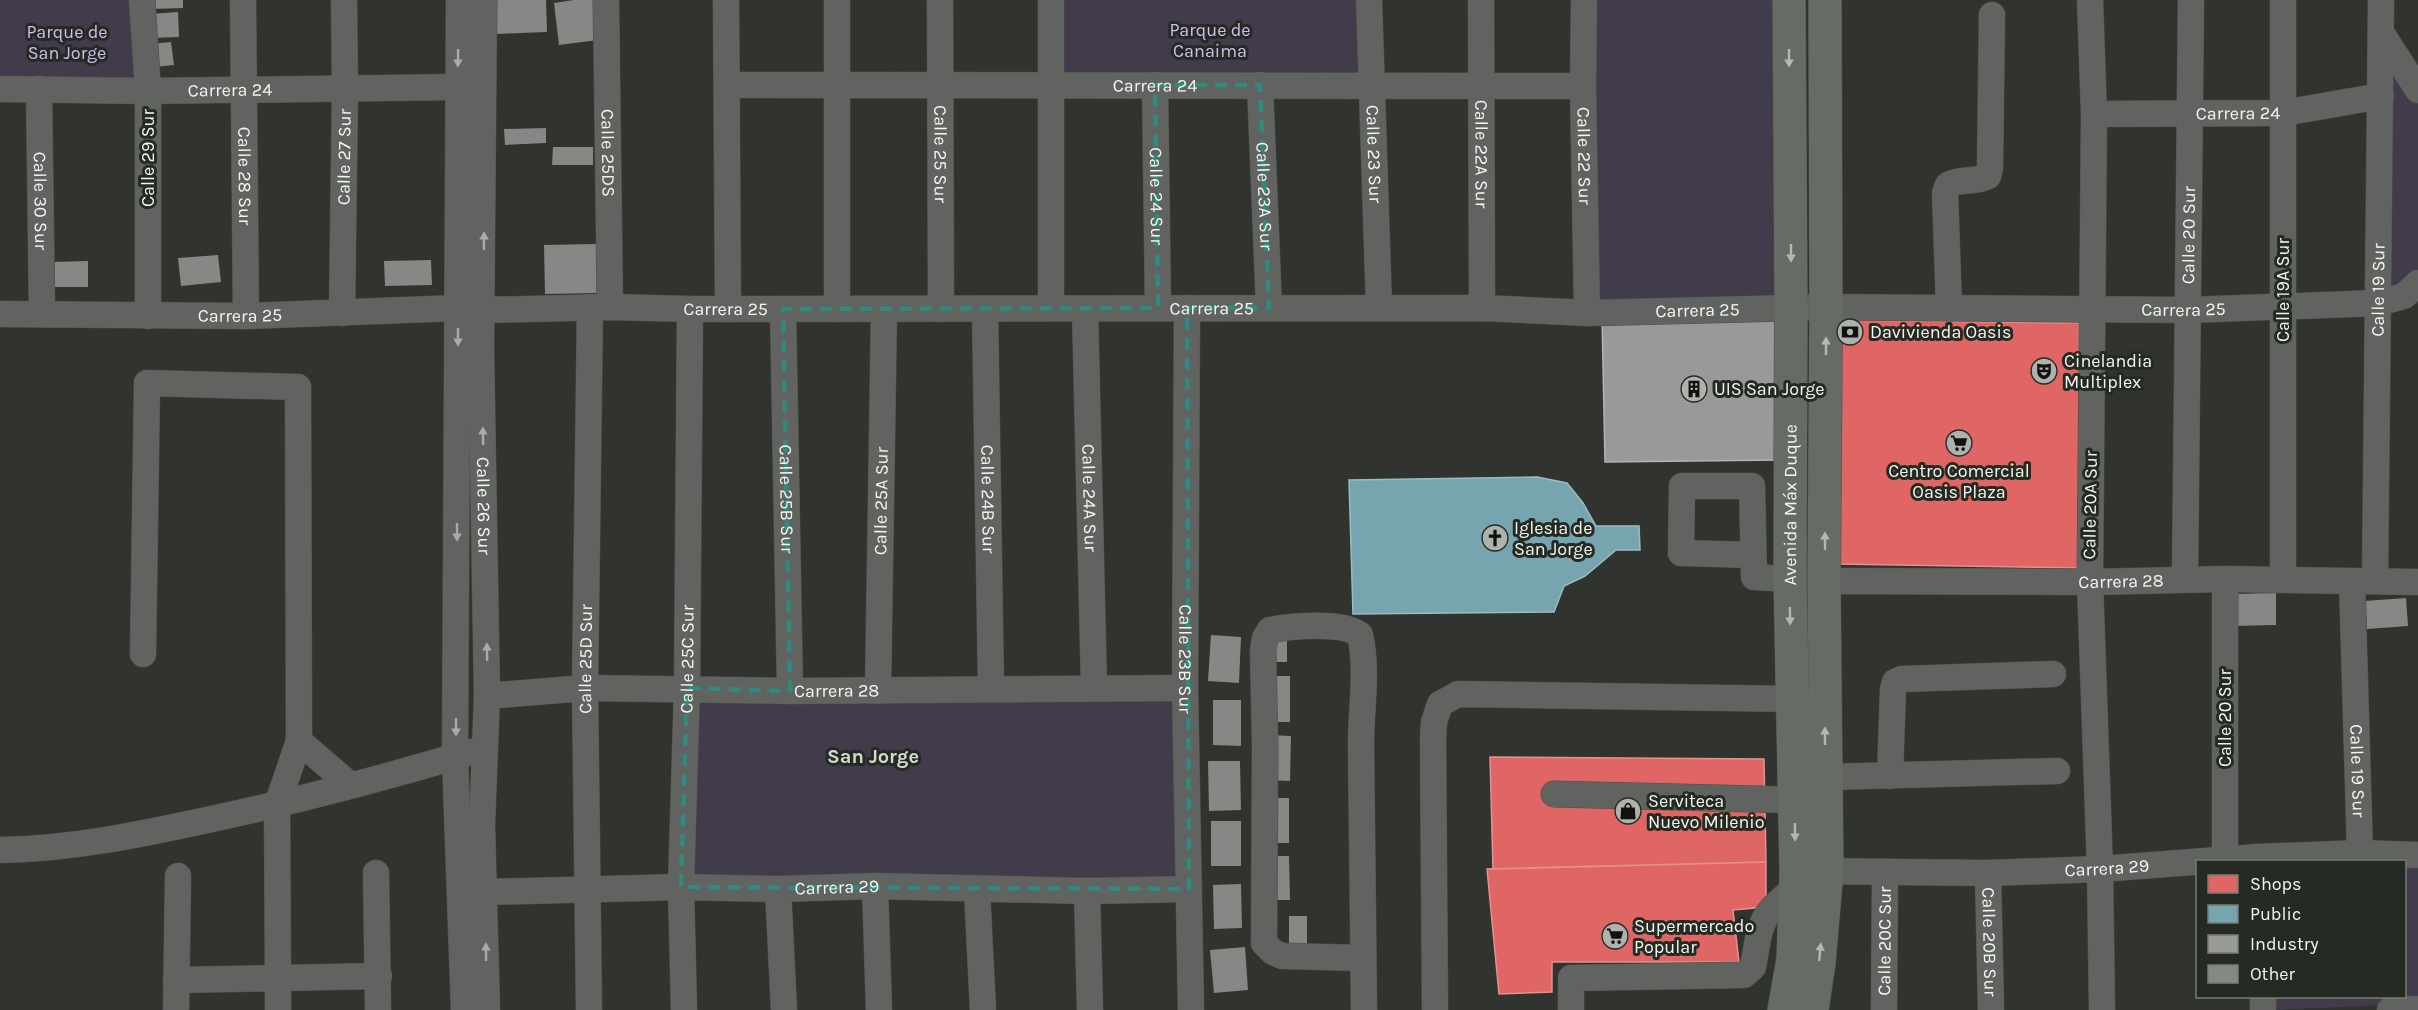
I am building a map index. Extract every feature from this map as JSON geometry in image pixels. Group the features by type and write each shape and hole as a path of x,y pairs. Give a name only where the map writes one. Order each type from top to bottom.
{"main road":[{"name":"Avenida Máx Duque","path":"1789,0 1790,579 1794,800 1806,877 1812,1010"},
{"name":"Avenida Máx Duque","path":"1784,1010 1806,877 1826,777 1825,0"}],"street":[{"name":"Calle 29 Sur","path":"142,0 148,91 148,316"},
{"name":"Calle 28 Sur","path":"243,0 246,316"},
{"name":"Calle 27 Sur","path":"342,313 344,0"},
{"name":"Calle 26 Sur","path":"459,0 458,87 471,309 481,348 487,696 482,825 487,1010"},
{"name":"Calle 26 Sur","path":"465,1010 455,757 484,0"},
{"name":"Calle 25DS","path":"600,307 606,0"},
{"path":"726,0 728,309"},
{"path":"837,0 837,309"},
{"name":"Calle 25 Sur","path":"940,0 941,309"},
{"path":"1050,308 1051,0"},
{"name":"Calle 23 Sur","path":"1369,0 1379,308"},
{"name":"Calle 22A Sur","path":"1481,0 1482,308"},
{"name":"Calle 22 Sur","path":"1584,0 1583,86 1587,313"},
{"name":"Calle 20A Sur","path":"2090,0 2094,114 2090,582 2100,869 2102,1010"},
{"name":"Calle 20 Sur","path":"2185,579 2191,0"},
{"name":"Calle 19A Sur","path":"2283,0 2283,579"},
{"name":"Calle 19 Sur","path":"2360,853 2363,581 2378,303 2381,0"},
{"path":"1949,308 1945,193 1948,185 1954,182 1980,180 1988,176 1990,168 1992,15"},
{"path":"2382,34 2418,90"},
{"name":"Carrera 24","path":"727,85 1583,86"},
{"name":"Calle 24 Sur","path":"1155,85 1158,308"},
{"name":"Calle 23A Sur","path":"1260,85 1269,308"},
{"name":"Carrera 24","path":"0,89 148,91 458,87"},
{"name":"Calle 30 Sur","path":"39,89 42,314"},
{"name":"Carrera 24","path":"2094,114 2283,113 2381,96"},
{"name":"Carrera 25","path":"0,314 246,316 600,307 690,309 1482,308 1587,313 1826,307 2188,310 2378,303 2403,296 2418,283"},
{"name":"Calle 25D Sur","path":"589,1010 585,688 600,307"},
{"name":"Calle 23B Sur","path":"1187,308 1185,688 1191,1010"},
{"name":"Calle 25C Sur","path":"684,1010 681,887 687,688 690,309"},
{"name":"Calle 25B Sur","path":"783,309 790,692"},
{"name":"Calle 25A Sur","path":"879,691 884,309"},
{"name":"Calle 24B Sur","path":"985,309 991,689"},
{"name":"Calle 24A Sur","path":"1085,309 1094,687"},
{"path":"143,654 147,383 298,387 298,741 277,805 278,1010"},
{"path":"1753,555 1754,577 1790,579"},
{"name":"Calle 20 Sur","path":"2225,579 2225,858"},
{"name":"Carrera 28","path":"1824,581 2090,582 2283,579 2418,582"},
{"path":"1363,958 1282,956 1264,943 1263,650 1265,638 1270,630 1282,627 1340,627 1353,629 1360,635 1363,667 1361,720 1364,1010"},
{"path":"1890,776 1895,682 1902,679 2053,674"},
{"name":"Carrera 28","path":"487,696 585,688 687,688 790,692 1094,687 1185,688"},
{"path":"1435,1010 1433,740 1434,722 1440,704 1458,694 1792,699"},
{"path":"298,741 350,785"},
{"path":"0,850 36,850 116,839 277,805 485,748"},
{"path":"1826,777 2058,771"},
{"path":"1554,794 1794,800"},
{"name":"Carrera 29","path":"2202,860 2360,853 2418,855"},
{"name":"Carrera 29","path":"1806,877 1885,872 1988,873 2100,869 2196,861"},
{"name":"Calle 20C Sur","path":"1884,1010 1885,872"},
{"path":"376,873 378,1010"},
{"name":"Calle 20B Sur","path":"1988,873 1991,1010"},
{"path":"176,1010 178,876"},
{"path":"1571,1010 1570,978 1744,975 1749,973 1753,967 1761,922 1772,906 1806,877"},
{"path":"875,886 879,1010"},
{"name":"Carrera 29","path":"485,892 681,887 875,886 977,890 1189,889"},
{"path":"778,888 784,1010"},
{"path":"977,890 983,1010"},
{"path":"1087,891 1090,1010"},
{"path":"176,980 379,976"},
{"path":"2390,1010 2418,1009"}],"highlighted area":[{"path":"1155,85 1260,85 1269,308 1187,308 1189,889 681,887 687,688 790,691 783,309 1158,308"}],"green space":[{"name":"Parque de San Jorge","path":"0,0 133,0 134,85 0,84"},
{"name":"Parque de Canaima","path":"1058,0 1362,0 1364,80 1057,80"},
{"path":"1590,0 1786,0 1788,304 1590,301"},
{"path":"2385,49 2418,100 2418,278 2381,296"},
{"path":"696,693 1174,693 1178,886 690,884"},
{"path":"2418,859 2418,1004 2269,1010 2269,998 2406,998 2406,862"}],"building: Shops":[{"name":"Centro Comercial Oasis Plaza","path":"1839,320 2079,323 2081,568 1837,564"},
{"name":"Serviteca Nuevo Milenio","path":"1490,757 1764,759 1766,862 1493,869"},
{"name":"Supermercado Popular","path":"1766,862 1766,907 1733,910 1739,962 1552,962 1552,992 1499,994 1487,869"}],"building: Public":[{"name":"Iglesia de San Jorge","path":"1537,477 1567,483 1583,503 1596,526 1639,526 1640,550 1616,550 1585,576 1564,586 1554,612 1353,614 1349,480"}],"building: Industry":[{"name":"UIS San Jorge","path":"1602,317 1784,319 1785,460 1605,462"}],"building: Other":[{"path":"152,0 183,0 183,8 152,9"},
{"path":"494,0 546,0 547,32 495,34"},
{"path":"593,0 598,40 559,45 554,3"},
{"path":"178,12 179,37 151,38 150,14"},
{"path":"171,42 174,65 153,67 150,44"},
{"path":"546,128 546,143 505,145 504,129"},
{"path":"553,147 593,147 593,165 552,165"},
{"path":"596,244 597,293 545,294 544,245"},
{"path":"218,255 221,282 181,286 178,258"},
{"path":"431,260 432,285 385,286 384,261"},
{"path":"88,261 88,287 53,287 53,262"},
{"path":"2276,593 2276,625 2232,626 2232,594"},
{"path":"2406,598 2408,626 2367,629 2365,601"},
{"path":"1211,635 1241,637 1239,683 1208,681"},
{"path":"1267,637 1287,637 1287,662 1267,662"},
{"path":"1266,676 1290,676 1290,722 1266,722"},
{"path":"1213,700 1241,700 1241,746 1213,745"},
{"path":"1268,735 1291,736 1290,781 1267,780"},
{"path":"1208,761 1240,761 1241,810 1209,811"},
{"path":"1268,798 1289,798 1289,843 1268,843"},
{"path":"1211,821 1241,821 1241,866 1211,866"},
{"path":"1267,856 1289,856 1290,900 1267,900"},
{"path":"1241,884 1242,928 1214,929 1213,885"},
{"path":"1289,916 1307,916 1307,946 1289,946"},
{"path":"1245,947 1248,990 1214,993 1210,950"}],"place":[{"name":"Davivienda Oasis","path":"1850,332"},
{"name":"Cinelandia Multiplex","path":"2044,371"},
{"name":"UIS San Jorge","path":"1694,389"},
{"name":"Centro Comercial Oasis Plaza","path":"1959,443"},
{"name":"Iglesia de San Jorge","path":"1495,538"},
{"name":"Serviteca Nuevo Milenio","path":"1628,811"},
{"name":"Supermercado Popular","path":"1615,936"}],"district":[{"name":"San Jorge","path":"873,756"}]}
